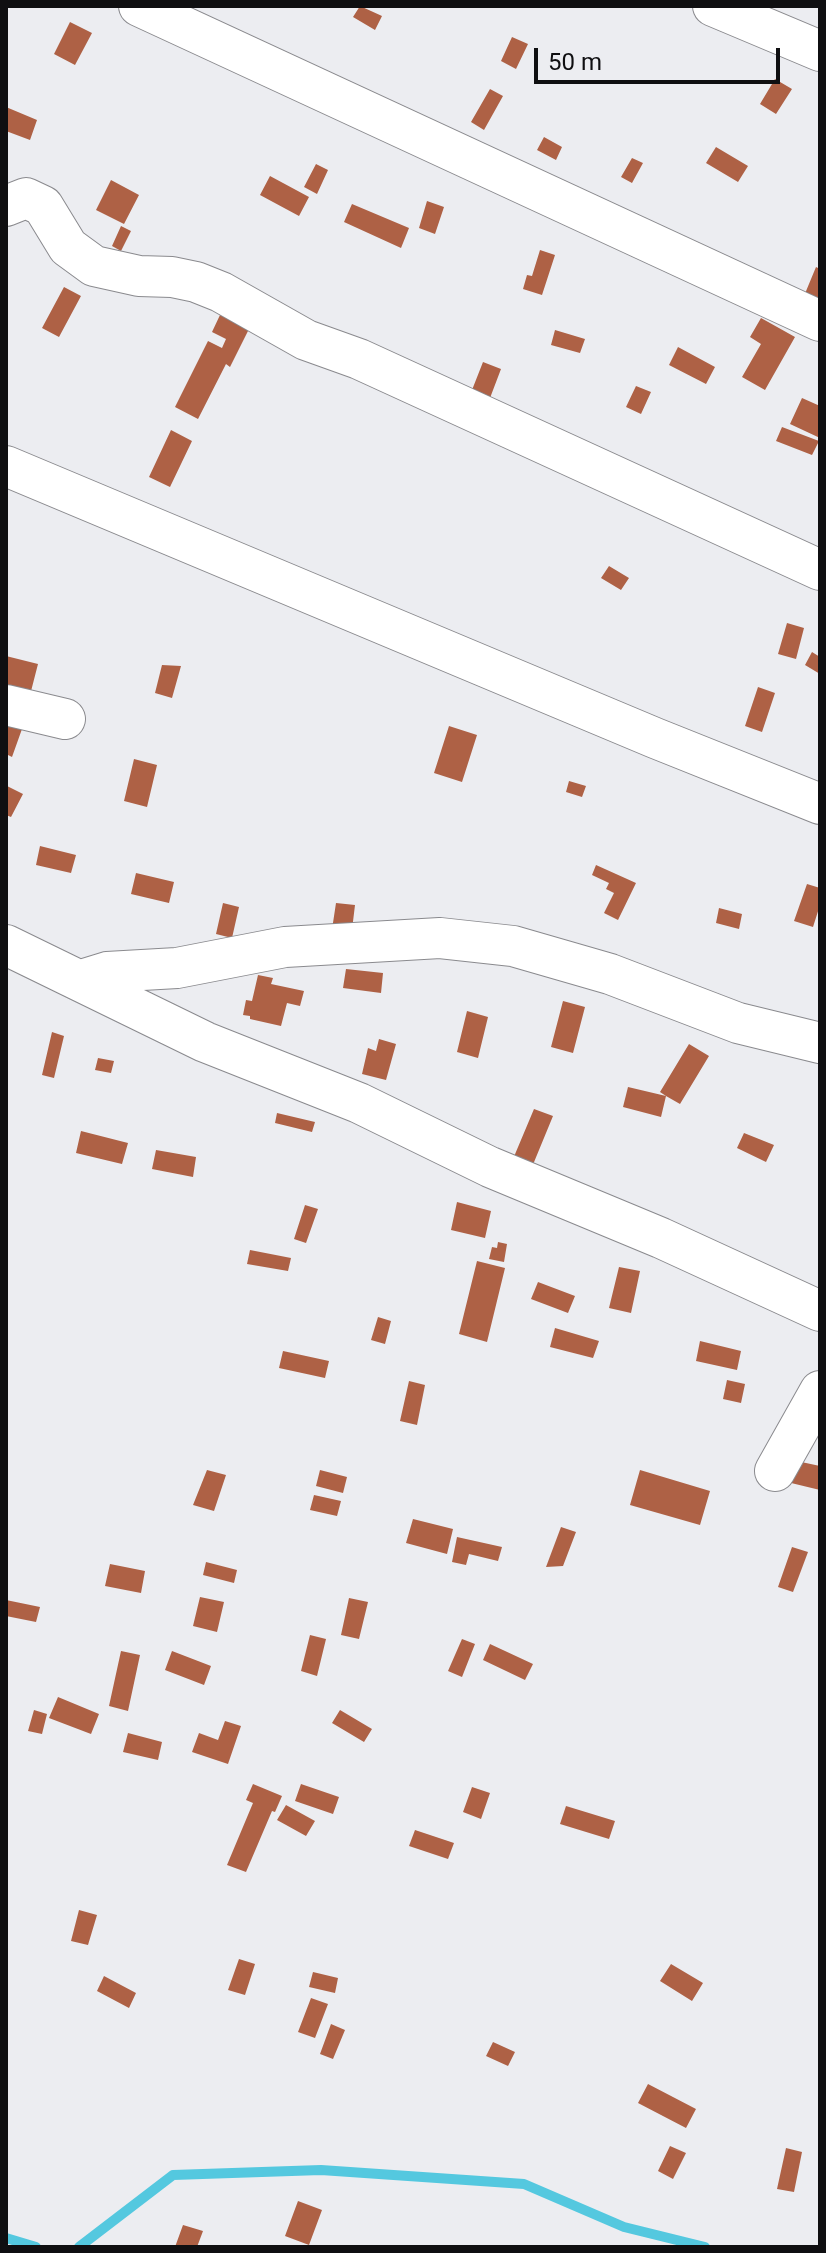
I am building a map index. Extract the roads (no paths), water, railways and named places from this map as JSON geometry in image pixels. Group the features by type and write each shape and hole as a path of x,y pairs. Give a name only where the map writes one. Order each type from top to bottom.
{"street":[{"path":"139,6 820,321"},
{"path":"713,6 820,51"},
{"path":"6,206 26,198 43,206 68,247 94,266 139,276 184,280 221,292 306,340 359,359 820,570"},
{"path":"6,466 820,804"},
{"path":"6,705 65,719"},
{"path":"81,980 107,972 177,968 285,947 440,938 465,940 513,946 610,974 738,1023 820,1043"},
{"path":"6,945 205,1042 359,1103 490,1167 661,1238 820,1311"},
{"path":"775,1471 820,1391"}],"waterway":[{"path":"79,2247 173,2175 321,2170 524,2184 624,2227 705,2247"},
{"path":"6,2238 36,2247"}]}
